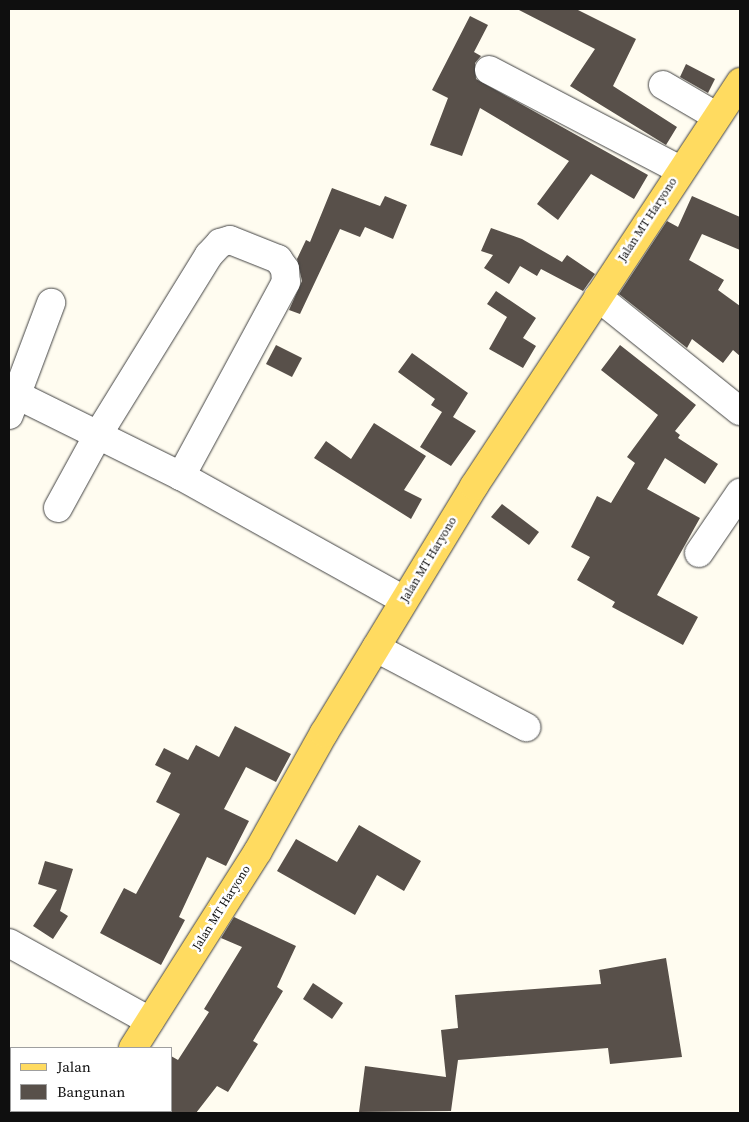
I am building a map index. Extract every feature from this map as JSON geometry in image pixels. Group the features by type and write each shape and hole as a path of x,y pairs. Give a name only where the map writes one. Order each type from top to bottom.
{"main road":[{"name":"Jalan MT Haryono","path":"134,1047 258,851 404,600 513,424 740,82"}],"street":[{"path":"488,70 680,170"},
{"path":"663,85 716,116"},
{"path":"58,508 99,433 214,247 230,240 278,259 285,269 286,282 181,476"},
{"path":"598,297 740,411"},
{"path":"51,303 13,405 99,433 181,476 404,600"},
{"path":"699,553 740,493"},
{"path":"376,648 526,727"},
{"path":"9,942 150,1021"}],"building":[{"path":"517,9 576,9 636,39 613,86 677,127 666,145 570,86 595,49"},
{"path":"470,16 488,25 474,52 481,56 475,63 476,79 648,175 634,199 591,174 558,220 537,204 569,161 480,108 462,156 430,145 448,98 432,90"},
{"path":"686,64 715,79 708,93 680,77"},
{"path":"332,188 380,206 385,196 407,205 393,239 365,227 360,237 340,229 300,314 289,310 302,281 297,259 306,240 310,242"},
{"path":"692,196 740,217 740,250 702,234 689,260 724,280 718,290 740,306 740,356 733,350 723,363 692,339 687,348 619,294 667,221 678,227"},
{"path":"491,228 522,239 562,262 567,255 595,274 583,291 541,269 537,276 520,266 509,284 484,268 493,255 481,251"},
{"path":"496,291 536,318 523,338 536,346 523,368 489,349 507,317 487,304"},
{"path":"276,345 302,358 292,377 266,364"},
{"path":"620,345 696,405 675,431 680,435 678,438 718,464 705,484 665,458 647,489 700,518 657,595 698,617 683,645 612,607 615,602 577,580 590,557 571,547 597,496 611,503 635,463 627,457 658,415 601,370"},
{"path":"412,353 468,393 453,417 476,431 451,466 420,447 442,412 431,405 435,399 398,372"},
{"path":"374,423 426,456 404,490 422,499 411,519 314,458 326,441 351,459"},
{"path":"502,504 539,532 529,545 491,517"},
{"path":"235,726 291,754 276,782 246,767 224,809 249,821 226,866 207,857 179,917 185,920 161,965 100,933 124,888 136,894 180,814 156,802 171,773 155,765 164,748 188,760 196,745 219,757"},
{"path":"359,825 421,861 404,891 377,875 355,915 277,871 296,839 337,862"},
{"path":"45,861 73,869 60,911 68,916 53,939 33,926 57,890 38,884"},
{"path":"234,917 296,946 277,987 283,991 253,1041 258,1044 228,1092 217,1086 196,1113 171,1113 172,1057 178,1060 209,1012 204,1009 242,947 221,938"},
{"path":"666,958 682,1057 610,1064 608,1048 458,1060 451,1111 359,1112 365,1066 446,1077 441,1030 458,1028 455,995 601,984 599,970"},
{"path":"313,983 343,1003 332,1019 303,999"}]}
